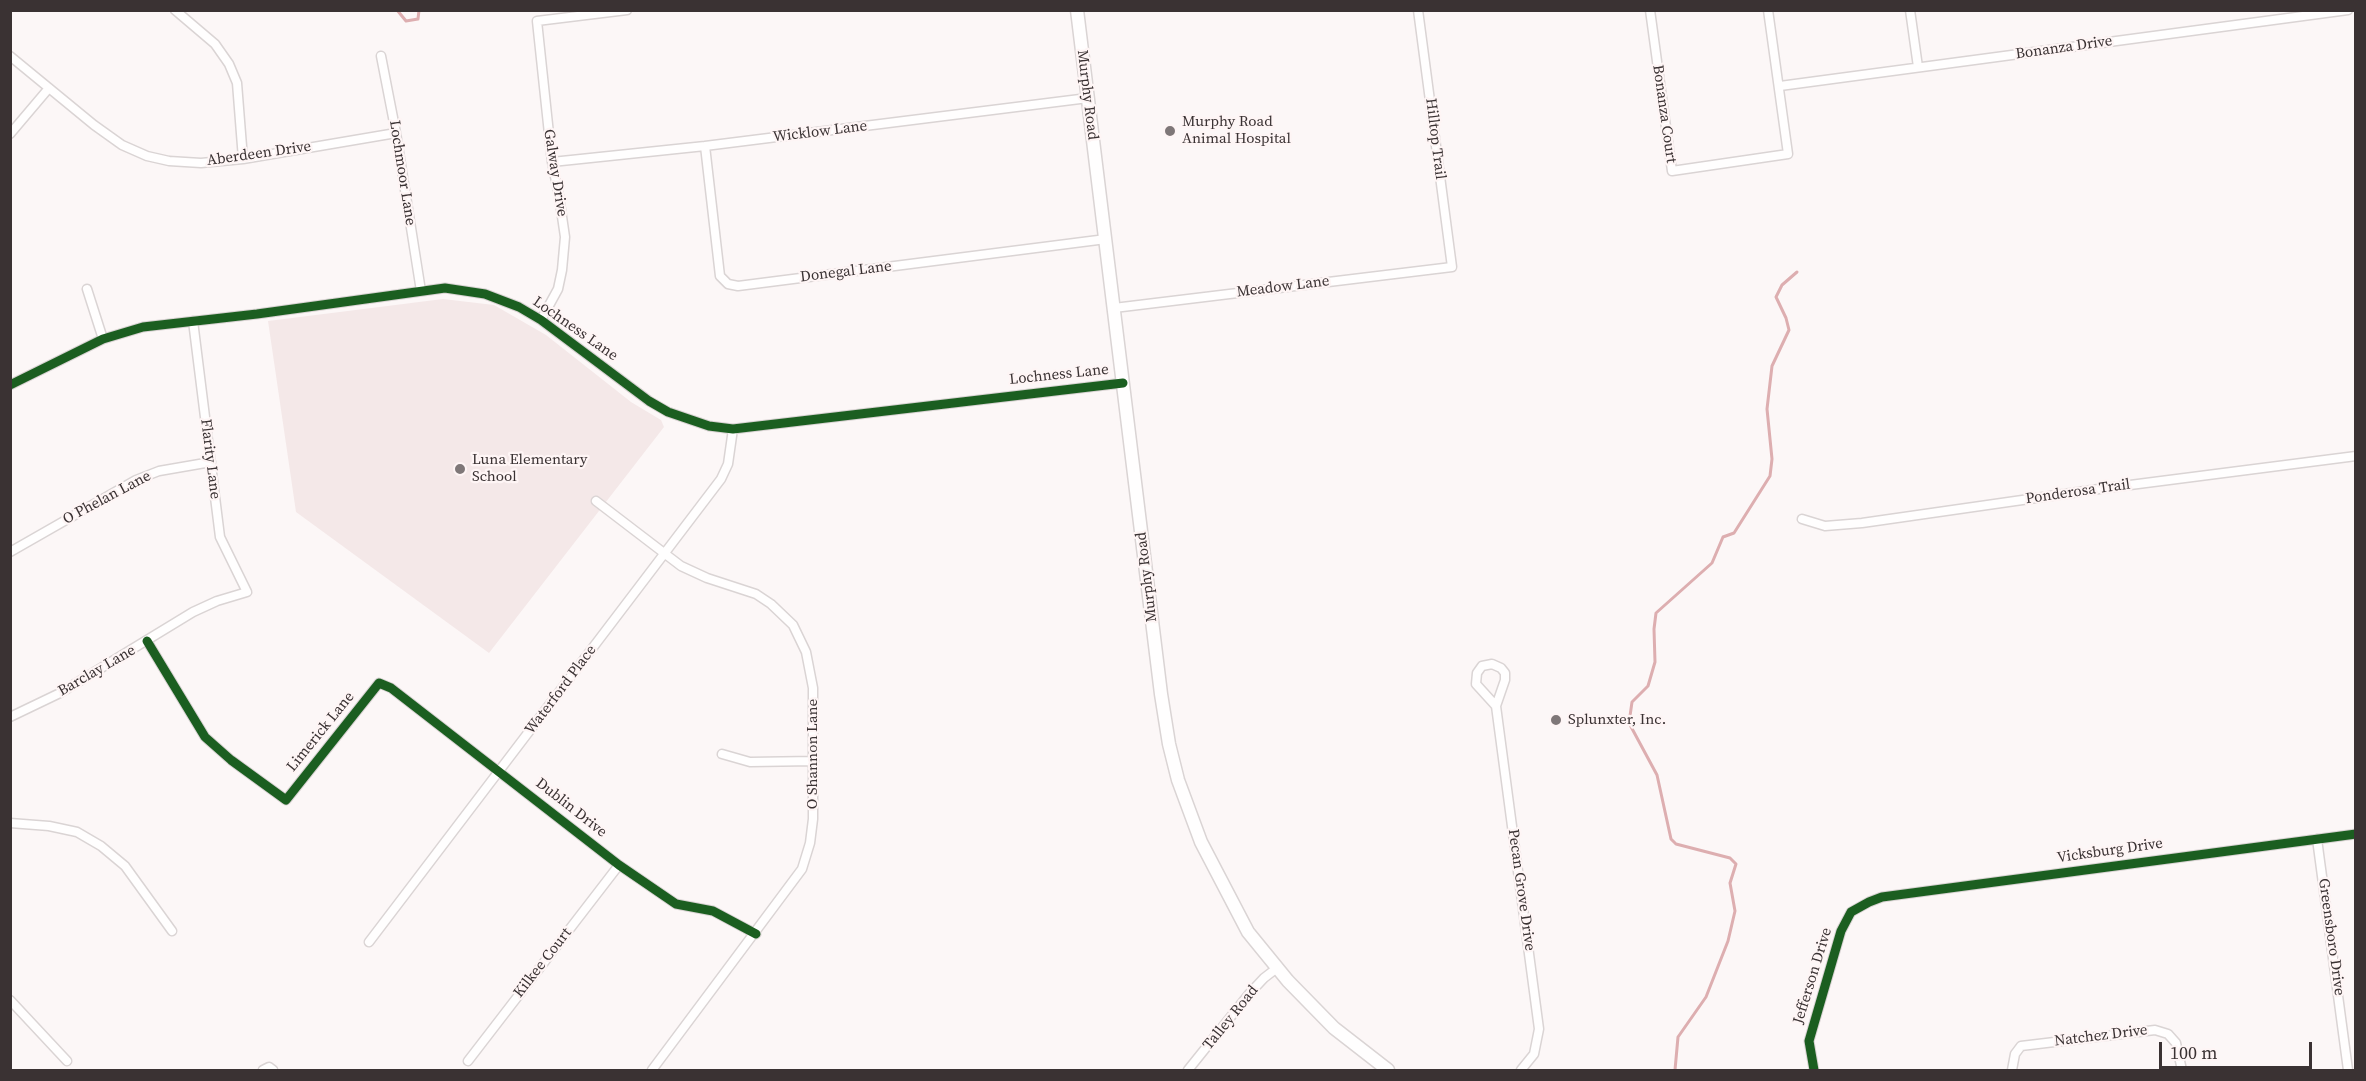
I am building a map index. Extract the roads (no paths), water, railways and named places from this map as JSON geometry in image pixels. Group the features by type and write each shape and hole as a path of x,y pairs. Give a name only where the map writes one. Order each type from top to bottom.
{"main road":[{"name":"Murphy Road","path":"1077,10 1162,702 1178,780 1194,826 1248,932 1276,968 1334,1028 1388,1071"}],"street":[{"path":"175,10 215,44 229,64 237,82 243,159"},
{"name":"Galway Drive","path":"541,320 558,289 564,254 537,21 627,10"},
{"name":"Hilltop Trail","path":"1418,10 1452,267"},
{"name":"Bonanza Court","path":"1650,10 1672,171 1788,154 1768,10"},
{"path":"1910,10 1918,67"},
{"name":"Bonanza Drive","path":"1780,86 2348,10"},
{"name":"Aberdeen Drive","path":"10,56 100,130 122,145 147,156 201,163 243,159 396,133"},
{"name":"Lochmoor Lane","path":"381,56 396,133 421,291"},
{"path":"10,134 49,88"},
{"name":"Wicklow Lane","path":"552,162 705,146 1088,98"},
{"name":"Donegal Lane","path":"705,146 720,276 728,284 738,286 1106,239"},
{"name":"Meadow Lane","path":"1114,308 1452,267"},
{"name":"Lochness Lane","path":"10,385 103,339 143,327 445,288 485,294 519,307 541,320 649,401 668,412 710,426 733,429 1123,383"},
{"path":"87,289 103,339"},
{"name":"Flarity Lane","path":"193,321 220,537 246,592"},
{"name":"Waterford Place","path":"369,942 722,480 728,464 733,429"},
{"name":"Ponderosa Trail","path":"1802,519 1825,526 1862,524 2099,489 2355,456"},
{"name":"O Phelan Lane","path":"10,552 136,480 159,471 210,462"},
{"name":"O Shannon Lane","path":"596,501 681,566 707,578 756,594 771,604 793,626 806,652 813,688 813,819 806,860 802,870 652,1071"},
{"name":"Barclay Lane","path":"10,717 60,693 201,608 246,592"},
{"name":"Limerick Lane","path":"147,641 205,737 231,760 286,800 379,683"},
{"name":"Pecan Grove Drive","path":"1496,706 1476,684 1477,673 1482,666 1492,664 1501,668 1506,680 1496,706 1539,1029 1534,1054 1521,1071"},
{"name":"Dublin Drive","path":"379,683 390,688 619,865 676,904 713,911 756,933"},
{"path":"722,754 750,762 814,761"},
{"path":"10,823 48,826 77,832 101,846 125,866 172,931"},
{"name":"Vicksburg Drive","path":"1869,902 1882,897 2355,834"},
{"name":"Greensboro Drive","path":"2317,839 2348,1071"},
{"name":"Kilkee Court","path":"468,1061 619,865"},
{"name":"Jefferson Drive","path":"1814,1071 1809,1041 1841,931 1851,912 1869,902"},
{"name":"Talley Road","path":"1188,1071 1249,994 1276,968"},
{"path":"10,1000 67,1061"},
{"name":"Natchez Drive","path":"2012,1071 2015,1054 2021,1046 2155,1030 2168,1034 2176,1043 2182,1071"}],"waterway":[{"path":"397,10 406,21 418,19 419,10"},
{"path":"1675,1070 1678,1037 1706,997 1728,941 1735,911 1730,883 1736,864 1730,858 1676,844 1671,839 1657,775 1629,723 1632,702 1648,686 1655,662 1656,613 1712,563 1723,537 1734,533 1770,476 1772,459 1767,409 1772,366 1789,330 1776,297 1782,285 1797,272"}],"place":[{"name":"Murphy Road Animal Hospital","path":"1170,131"},
{"name":"Luna Elementary School","path":"460,469"},
{"name":"Splunxter, Inc.","path":"1556,720"}]}
